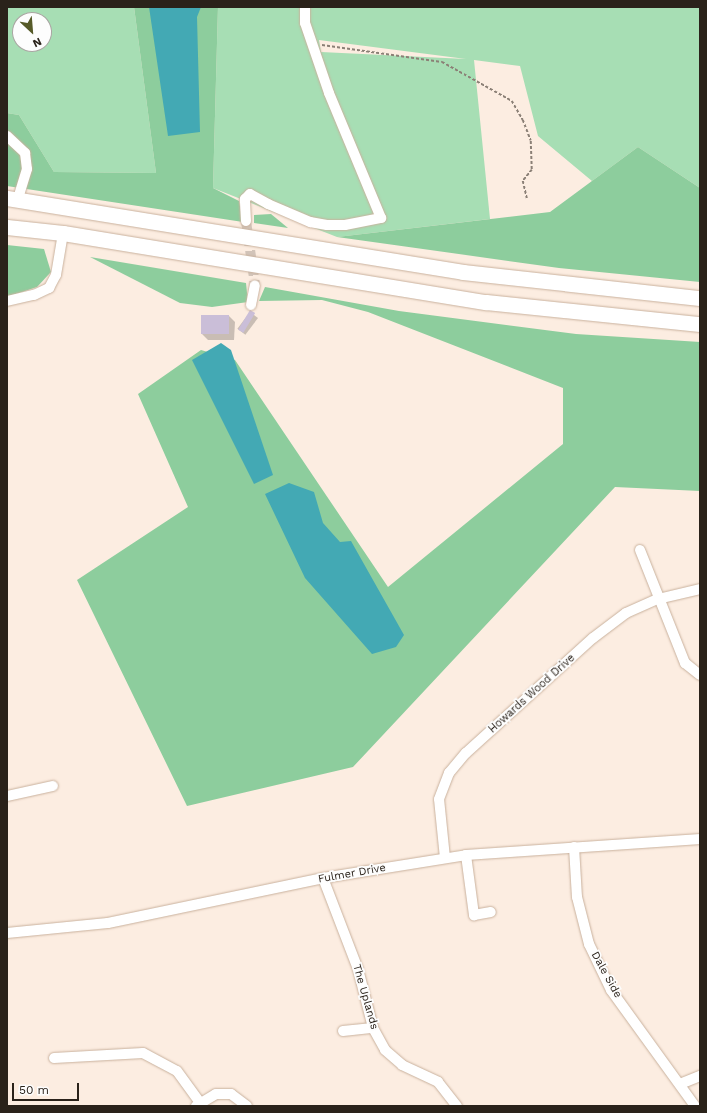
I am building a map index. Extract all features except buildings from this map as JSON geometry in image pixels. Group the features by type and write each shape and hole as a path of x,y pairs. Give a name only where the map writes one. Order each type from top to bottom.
{"highway":[{"path":"13,199 361,257 582,287 700,298"},
{"path":"7,227 63,233 486,302 700,324"}],"street":[{"path":"246,222 245,199 250,194 268,204 310,222 327,225 345,225 381,218 349,144 308,32 305,7"},
{"path":"7,136 25,153 26,169 13,199"},
{"path":"7,301 34,295 49,288 56,276 63,233"},
{"path":"251,305 255,285"},
{"path":"640,550 658,600 685,663 700,675"},
{"name":"Howards Wood Drive","path":"445,858 439,799 449,773 466,754 593,638 626,613 658,600 700,589"},
{"path":"7,796 53,786"},
{"name":"Fulmer Drive","path":"7,932 108,923 323,878 466,855 700,839"},
{"name":"Dale Side","path":"574,847 577,897 589,944 611,990 695,1106"},
{"path":"466,855 474,915 491,912"},
{"name":"The Uplands","path":"323,878 358,969 373,1028 385,1050 402,1066 438,1082 457,1106"},
{"path":"343,1031 373,1028"},
{"path":"54,1058 143,1053 177,1071 198,1104 216,1094 231,1094 247,1106"},
{"path":"680,1084 700,1076"}],"path":[{"path":"308,32 318,43 327,47 442,62 512,101 523,120 531,141 532,170 523,180 527,199"}],"green space":[{"path":"7,7 134,7 156,173 54,172 19,115 7,113"},
{"path":"134,7 218,7 213,188 239,201 243,222 7,186 7,113 19,115 54,172 156,173"},
{"path":"218,7 700,7 700,188 638,147 592,181 538,136 520,66 474,60 490,219 337,237 213,188","holes":["319,40 466,59 321,52"]},
{"path":"638,147 700,188 700,282 559,268 337,237 550,212"},
{"path":"271,214 288,228 254,223 254,215"},
{"path":"7,245 44,249 51,272 37,287 7,297"},
{"path":"90,257 246,283 248,302 212,307 180,303"},
{"path":"265,287 399,311 576,334 700,342 700,491 615,487 353,767 187,806 77,580 188,507 138,394 201,350 235,360 388,587 563,444 563,388 368,312 322,300 259,301"}],"water":[{"path":"149,7 201,7 197,17 200,132 168,136"},
{"path":"221,343 231,350 273,475 254,484 192,360"},
{"path":"289,483 314,492 323,523 340,542 351,541 404,635 396,647 372,654 305,578 265,494"}],"tunnel":[{"path":"246,221 255,285"}]}
